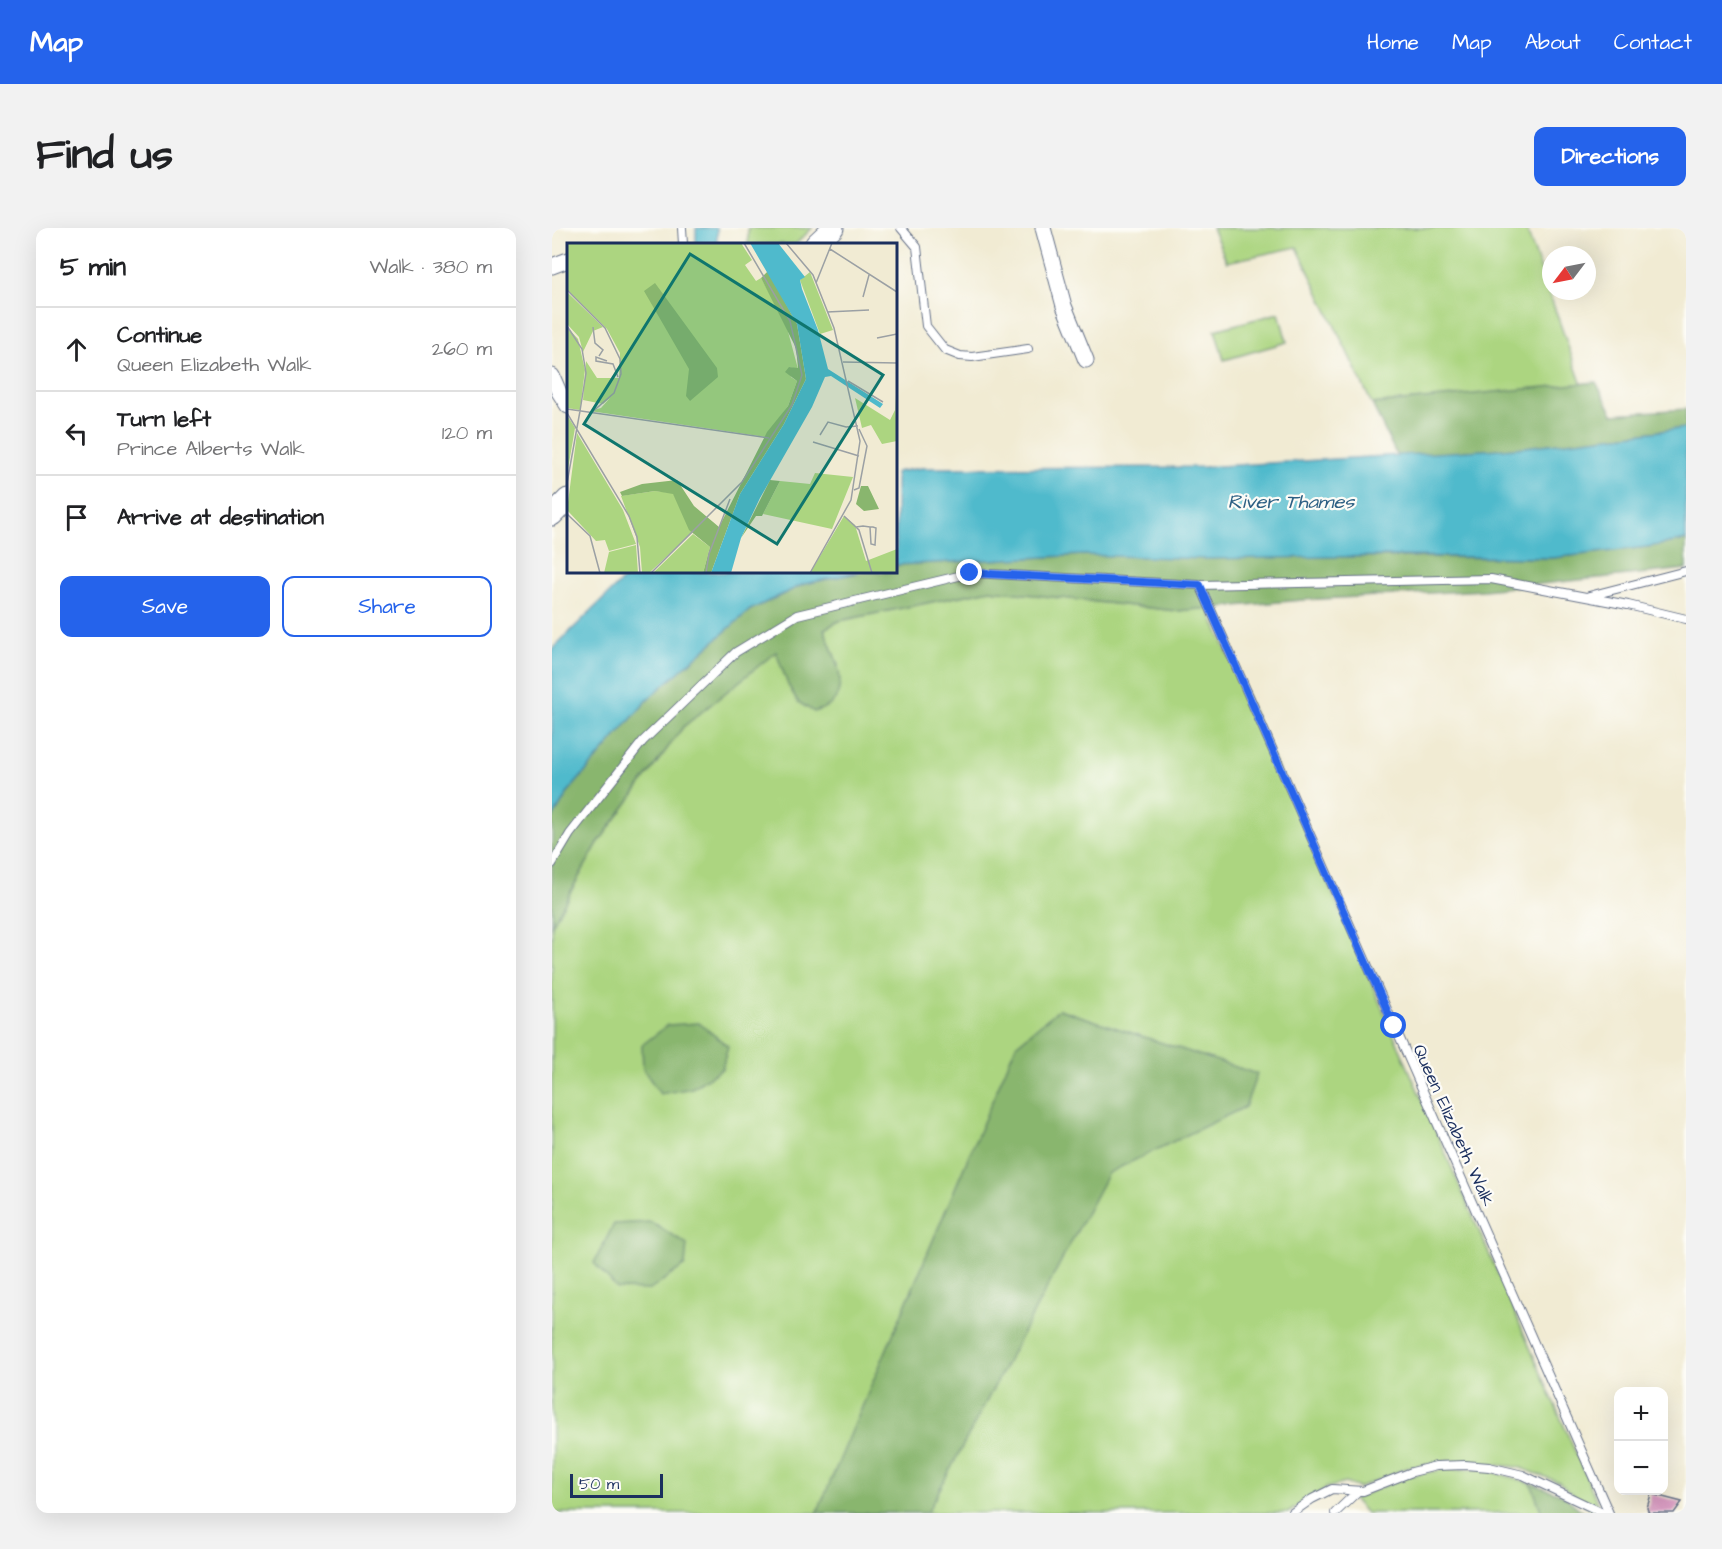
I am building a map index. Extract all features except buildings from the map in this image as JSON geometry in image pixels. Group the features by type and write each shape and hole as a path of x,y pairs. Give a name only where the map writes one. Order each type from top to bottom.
{"main road":[{"path":"552,515 567,500"}],"street":[{"path":"1043,228 1064,306 1086,360"},
{"path":"552,266 567,260"},
{"path":"552,376 567,404"}],"lane":[{"path":"901,228 917,247 926,326 945,350 960,356 972,357 1028,349"},
{"path":"1585,597 1686,571"},
{"path":"552,864 570,834 643,741 736,652 797,615 970,573 1200,585 1491,579 1686,619"},
{"name":"Queen Elizabeth Walk","path":"1200,585 1609,1513"},
{"path":"1292,1513 1332,1489 1367,1490 1393,1478 1436,1466 1477,1465 1523,1475 1603,1513"},
{"path":"1335,1513 1358,1491"}],"green space":[{"path":"748,228 812,228 797,243 748,243"},
{"path":"1212,228 1526,228 1542,273 1542,300 1552,300 1582,385 1372,404 1297,247 1227,262"},
{"path":"1279,313 1287,342 1224,360 1215,330"},
{"path":"1596,382 1613,414 1686,409 1686,428 1517,448 1397,456 1372,404"},
{"path":"1686,540 1686,569 1484,590 1303,600 1177,611 990,590 839,621 824,629 840,677 837,696 831,704 814,712 798,702 788,685 776,652 683,727 598,843 552,925 552,819 569,791 650,697 750,610 804,584 856,573 897,573 897,565 1083,555 1553,558"},
{"path":"990,590 1177,611 1208,608 1602,1513 1595,1513 1559,1482 1518,1467 1449,1461 1406,1468 1359,1488 1345,1483 1326,1488 1288,1513 552,1513 552,925 598,843 683,727 776,651 838,665 824,629 839,621"},
{"path":"1059,1009 1257,1074 1245,1107 1108,1173 927,1513 817,1513 1016,1045"},
{"path":"699,1023 728,1046 722,1069 692,1088 660,1094 643,1069 642,1045 668,1025"},
{"path":"651,1222 687,1244 685,1265 650,1290 617,1289 594,1263 614,1224"},
{"path":"1446,1469 1483,1469 1531,1483 1542,1513 1366,1513 1353,1499 1408,1476"},
{"path":"1531,1483 1563,1495 1584,1513 1542,1513"}],"water":[{"path":"696,228 717,228 717,243 696,243"},
{"name":"River Thames","path":"1686,428 1686,540 1553,558 1390,556 1206,559 1083,555 897,565 897,472 921,468 1204,467 1517,448"},
{"path":"630,573 856,573 804,584 750,610 650,697 569,791 552,819 552,649"}],"route":[{"path":"970,573 1200,585 1394,1026"}]}
